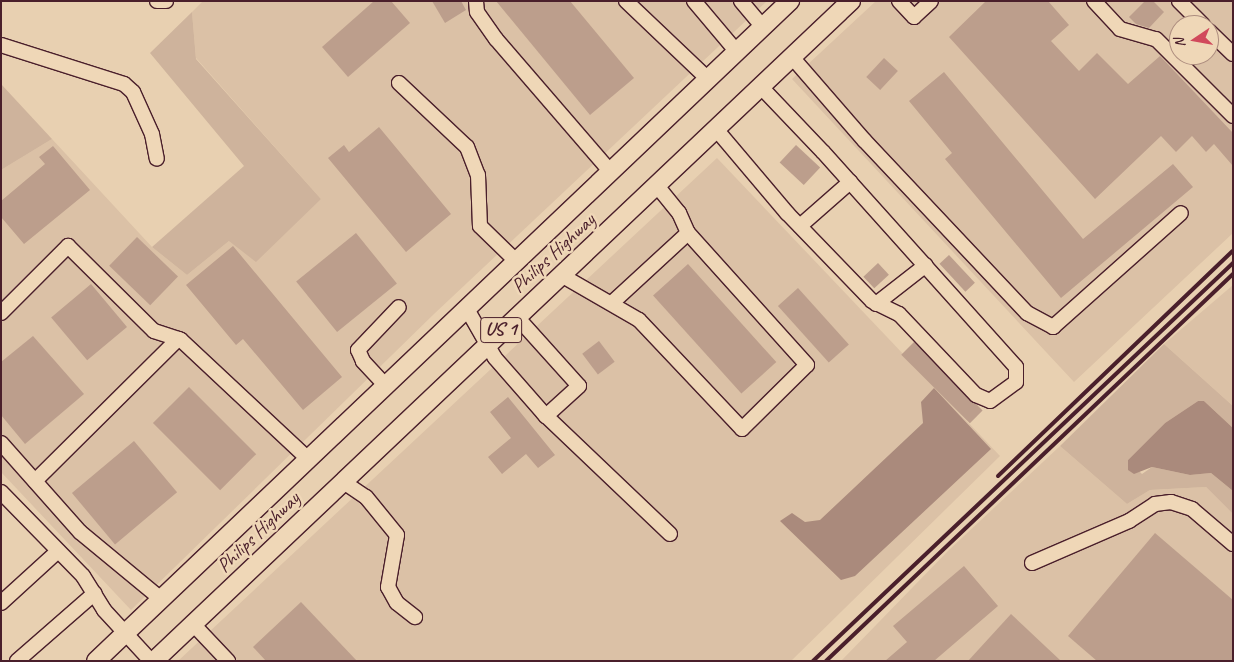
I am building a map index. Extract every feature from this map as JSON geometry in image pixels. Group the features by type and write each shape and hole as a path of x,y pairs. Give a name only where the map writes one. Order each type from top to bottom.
{"main road":[{"name":"Philips Highway","path":"96,661 790,1"},
{"name":"Philips Highway","path":"153,661 487,342 561,275 851,1"}],"street":[{"path":"157,1 166,1"},
{"path":"476,1 477,12 496,40 611,172"},
{"path":"626,1 708,79"},
{"path":"694,1 723,39 737,52"},
{"path":"741,1 763,27"},
{"path":"900,1 914,17 931,1"},
{"path":"1094,1 1120,29 1156,40 1233,116"},
{"path":"1179,1 1193,15"},
{"path":"1219,41 1233,54"},
{"path":"1,45 124,84 133,92 152,134 157,160"},
{"path":"792,57 864,140 1027,313 1053,327 1181,213"},
{"path":"399,83 467,147 478,175 480,226 517,262"},
{"path":"716,129 800,226 876,304 899,314 983,401 995,399 1016,382 1016,366 850,182 760,87"},
{"path":"800,226 850,182"},
{"path":"561,275 613,302 639,320 742,429 807,365 688,233 679,213 656,185"},
{"path":"613,302 688,233"},
{"path":"1,313 68,246 154,331 178,339 308,459"},
{"path":"876,304 926,265"},
{"path":"386,386 363,361 358,350 398,307"},
{"path":"467,309 495,358 546,416 670,534"},
{"path":"516,316 579,386 546,416"},
{"path":"35,481 178,339"},
{"path":"1,443 80,532 161,599"},
{"path":"342,481 366,497 397,535 388,587 397,603 415,617"},
{"path":"1,492 58,551 95,593 104,610 153,661"},
{"path":"1032,563 1129,521 1155,504 1171,502 1192,509 1233,544"},
{"path":"1,603 58,551"},
{"path":"17,661 95,593"},
{"path":"193,624 228,661"}],"shaded area":[{"path":"203,1 767,1 434,314 131,610 1,472 1,170 52,139 152,247 187,275 229,241 321,199 196,58 192,12"},
{"path":"876,1 1233,1 1233,233 1074,382 792,79"},
{"path":"192,12 196,59 321,199 256,262 229,241 187,275 152,247 244,166 150,53"},
{"path":"1,84 52,139 1,170"},
{"path":"717,158 1000,456 791,661 178,661"},
{"path":"1233,285 1233,406 1164,344"},
{"path":"1164,344 1233,406 1233,428 1204,401 1198,401 1165,423 1128,460 1142,474 1152,467 1190,475 1211,473 1233,491 1233,514 1206,487 1150,490 1127,504 1060,446"},
{"path":"934,388 991,449 855,576 841,580 780,521 792,513 805,522 820,520 923,423 921,402"},
{"path":"1198,401 1204,401 1233,428 1233,491 1211,473 1190,475 1152,467 1134,474 1128,470 1128,460 1165,423"},
{"path":"1060,446 1127,504 1150,490 1206,487 1233,514 1233,661 841,661 948,551"}],"building":[{"path":"374,1 391,1 410,23 348,77 322,47"},
{"path":"432,1 461,1 466,10 445,23"},
{"path":"496,1 570,1 634,78 590,115"},
{"path":"986,1 1048,1 1069,25 1051,41 1079,71 1097,53 1128,84 1160,56 1233,133 1233,166 1214,144 1206,152 1192,136 1176,152 1161,136 1095,199 949,37"},
{"path":"1145,1 1153,1 1164,12 1149,28 1136,24 1129,17"},
{"path":"884,58 898,71 880,90 866,77"},
{"path":"944,72 1083,239 1173,164 1193,187 1061,298 945,159 952,153 909,101"},
{"path":"379,127 451,214 406,252 328,158 344,145 349,152"},
{"path":"796,145 820,168 804,185 780,163"},
{"path":"53,146 90,190 24,244 1,217 1,201 45,164 39,157"},
{"path":"356,233 397,284 337,332 296,281"},
{"path":"137,237 178,277 150,305 109,266"},
{"path":"233,246 342,377 303,410 243,339 236,345 186,285"},
{"path":"949,255 975,283 965,292 939,264"},
{"path":"878,263 889,275 874,288 863,277"},
{"path":"688,264 776,362 741,394 653,295"},
{"path":"91,284 127,327 87,360 51,317"},
{"path":"798,288 849,344 829,363 778,306"},
{"path":"33,336 84,394 25,444 1,415 1,362"},
{"path":"599,341 615,362 598,374 582,354"},
{"path":"914,342 983,411 970,423 901,355"},
{"path":"189,387 256,454 220,490 153,423"},
{"path":"508,397 555,455 538,468 526,454 502,474 488,457 511,438 490,412"},
{"path":"134,441 177,492 115,544 72,493"},
{"path":"1155,533 1233,600 1233,661 1097,661 1068,636"},
{"path":"964,566 998,606 934,661 885,661 907,642 893,626"},
{"path":"301,602 357,661 266,661 253,647"},
{"path":"1011,614 1061,661 968,661"}],"railway":[{"path":"998,476 1233,251"},
{"path":"813,661 1233,263"},
{"path":"826,661 1233,274"}]}
